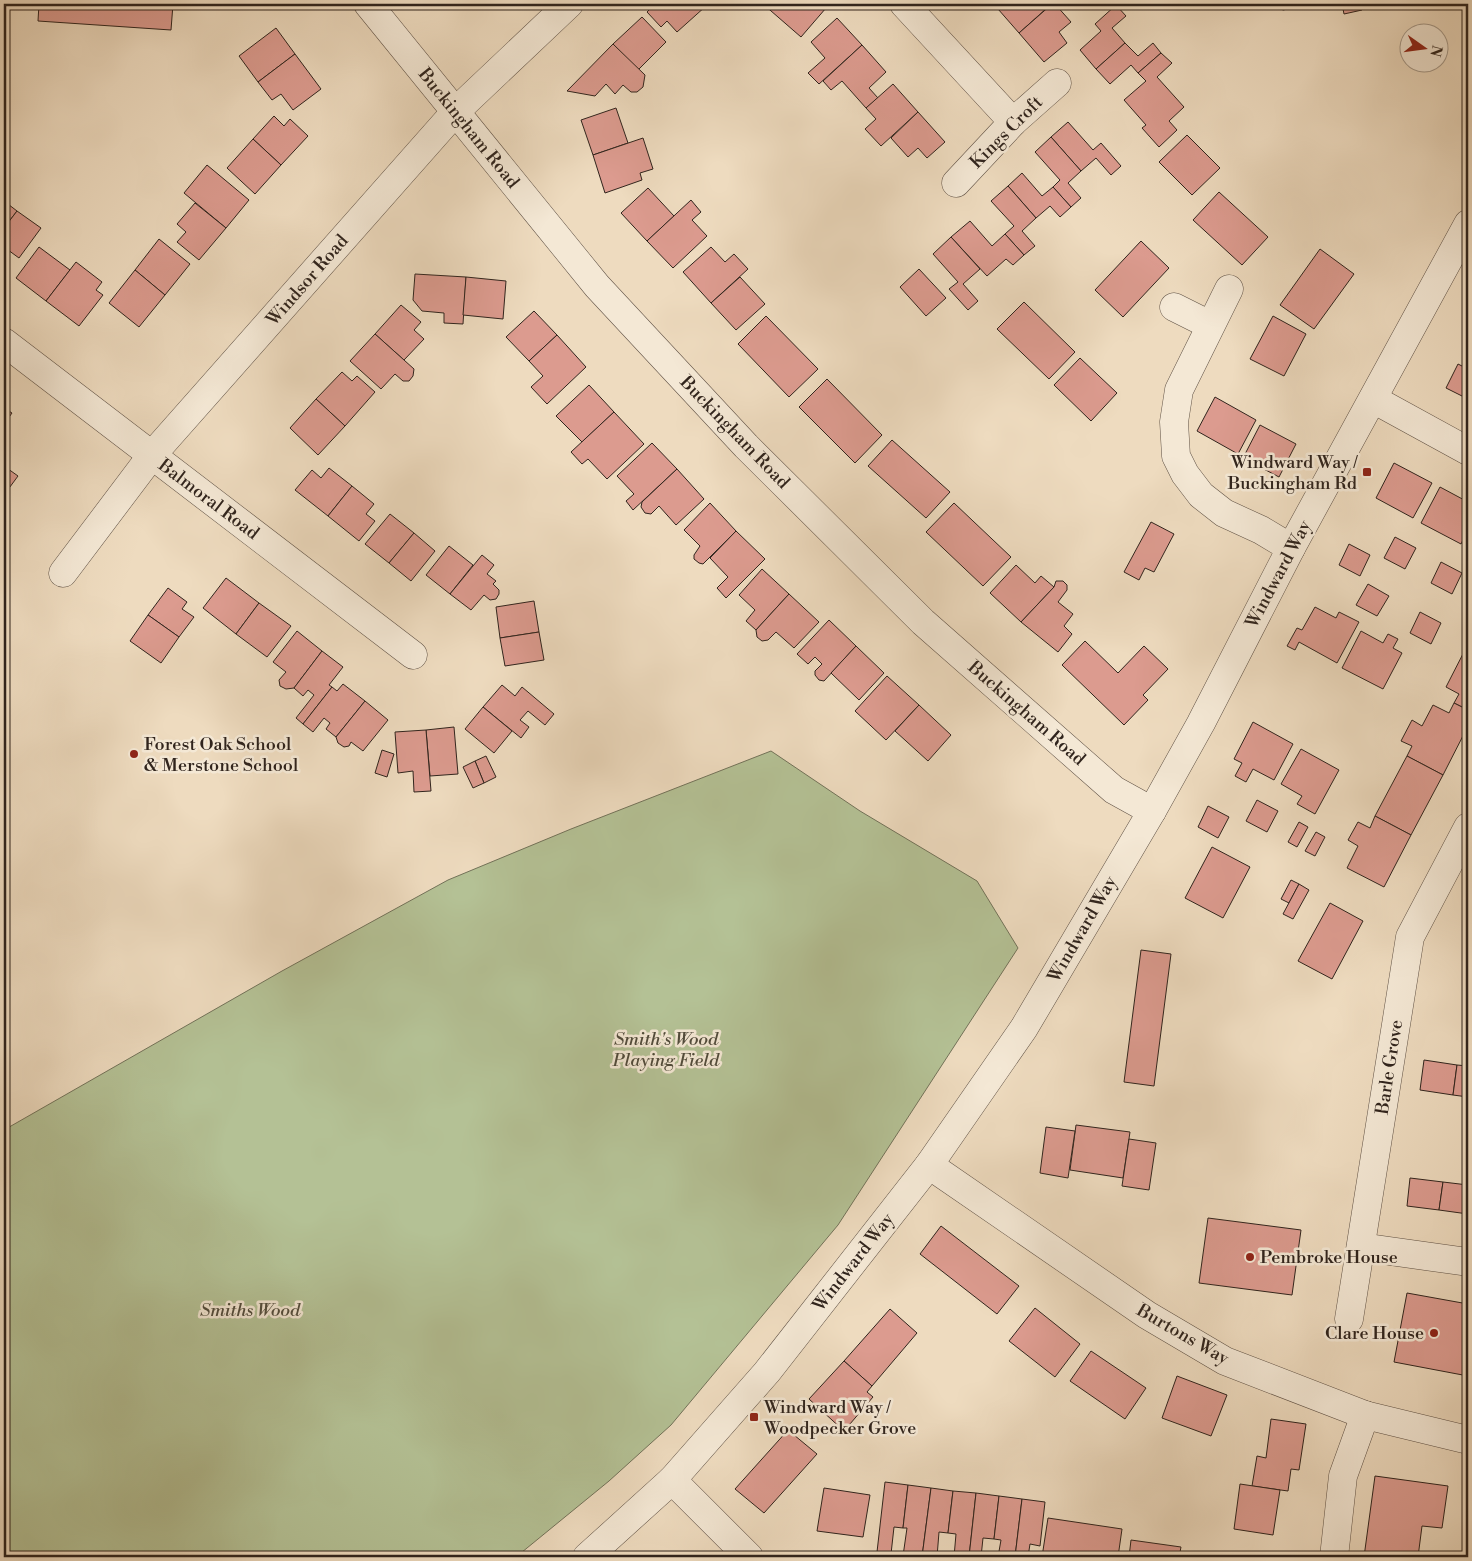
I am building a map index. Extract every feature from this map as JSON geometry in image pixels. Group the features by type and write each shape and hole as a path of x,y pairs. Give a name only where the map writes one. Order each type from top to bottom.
{"street":[{"name":"Buckingham Road","path":"368,4 597,286 746,446 923,622 1114,790 1152,811"},
{"name":"Windsor Road","path":"63,573 152,455 456,112 569,4"},
{"path":"904,4 1012,122"},
{"name":"Kings Croft","path":"956,183 1012,122 1057,83"},
{"name":"Windward Way","path":"588,1557 672,1480 767,1372 930,1164 1024,1028 1201,724 1291,548 1468,224"},
{"path":"1229,289 1179,390 1174,422 1176,456 1185,474 1201,495 1224,513 1261,530 1291,548"},
{"path":"1174,307 1210,326"},
{"name":"Balmoral Road","path":"4,342 413,655"},
{"path":"1373,399 1468,451"},
{"name":"Barle Grove","path":"1349,1319 1362,1247 1410,936 1468,828"},
{"name":"Burtons Way","path":"930,1164 1146,1315 1225,1361 1366,1415 1468,1440"},
{"path":"1362,1247 1468,1262"},
{"path":"1334,1557 1343,1476 1366,1415"},
{"path":"672,1480 749,1557"}],"green space":[{"path":"771,751 860,811 977,881 1018,948 838,1225 671,1425 609,1481 516,1557 4,1557 4,1130 282,971 448,880 571,829"}],"building":[{"path":"39,4 173,4 171,30 38,21"},
{"path":"655,4 704,4 706,6 677,32 667,21 661,27 647,12"},
{"path":"763,4 821,4 826,8 801,37"},
{"path":"1004,4 1045,4 1048,7 1019,33 998,9"},
{"path":"1052,4 1055,4 1071,22 1059,32 1067,43 1044,62 1019,33"},
{"path":"1267,4 1293,4 1284,10 1266,6"},
{"path":"1342,4 1361,4 1362,10 1344,14"},
{"path":"1116,5 1126,16 1112,28 1125,43 1096,69 1080,50 1101,31 1095,24"},
{"path":"642,17 666,42 638,70 613,44"},
{"path":"837,18 862,45 819,84 808,73 825,58 811,42"},
{"path":"276,28 295,54 258,82 239,56"},
{"path":"1125,43 1138,56 1153,43 1161,53 1138,73 1131,65 1110,84 1096,69"},
{"path":"613,44 645,75 643,87 637,92 631,92 623,85 615,94 606,84 595,96 567,91"},
{"path":"862,45 886,72 869,88 878,98 866,108 842,81 831,90 823,81"},
{"path":"1161,53 1172,63 1157,77 1184,107 1169,121 1177,130 1159,147 1142,128 1146,125 1124,100 1146,81 1138,73"},
{"path":"295,54 321,89 293,110 281,94 272,100 258,82"},
{"path":"893,84 918,112 881,146 865,129 876,119 866,108"},
{"path":"616,108 628,143 593,155 581,120"},
{"path":"918,112 945,142 927,158 918,148 908,157 891,138"},
{"path":"274,116 284,126 290,119 308,136 281,165 253,139"},
{"path":"1068,122 1093,150 1101,143 1121,166 1111,175 1096,158 1081,171 1051,137"},
{"path":"1187,135 1220,168 1192,195 1159,162"},
{"path":"1051,137 1081,171 1068,183 1081,198 1071,207 1053,187 1060,180 1035,152"},
{"path":"643,138 653,169 640,173 642,180 605,193 593,155"},
{"path":"253,139 281,165 255,194 227,168"},
{"path":"207,165 249,200 226,228 184,193"},
{"path":"1022,173 1042,196 1053,187 1071,207 1060,217 1050,206 1036,218 1008,186"},
{"path":"1008,186 1036,218 1022,231 1035,246 1024,255 1005,234 1014,226 991,201"},
{"path":"648,188 674,216 647,241 621,213"},
{"path":"1219,192 1268,237 1242,265 1193,220"},
{"path":"691,200 701,212 692,220 707,236 673,268 647,241"},
{"path":"4,201 17,211 4,228"},
{"path":"195,203 226,228 199,260 177,242 186,232 177,224"},
{"path":"17,211 41,228 19,258 4,247 4,228"},
{"path":"970,221 992,246 1005,234 1024,255 1013,265 1006,259 987,276 951,237"},
{"path":"951,237 980,269 963,284 978,301 968,310 949,289 958,282 933,254"},
{"path":"159,239 190,264 165,295 135,270"},
{"path":"1141,241 1169,268 1123,317 1095,290"},
{"path":"39,247 70,270 46,301 16,278"},
{"path":"711,247 725,262 734,254 748,269 711,303 683,272"},
{"path":"1320,249 1354,274 1314,329 1280,305"},
{"path":"76,262 102,282 96,290 103,295 79,326 46,301"},
{"path":"919,269 946,298 926,316 900,287"},
{"path":"135,270 165,295 139,327 109,303"},
{"path":"415,274 466,277 463,324 444,323 444,313 422,311 413,300"},
{"path":"466,277 506,281 503,319 463,315"},
{"path":"740,277 765,304 736,330 711,303"},
{"path":"1024,302 1075,352 1049,379 997,329"},
{"path":"401,305 421,322 414,330 424,339 404,360 375,334"},
{"path":"534,311 557,335 529,361 506,337"},
{"path":"766,316 818,369 789,397 738,344"},
{"path":"1273,316 1306,334 1284,376 1250,359"},
{"path":"375,334 414,369 413,376 409,381 403,381 395,374 381,389 350,361"},
{"path":"557,335 586,367 547,404 531,387 543,376 529,361"},
{"path":"1080,358 1117,393 1091,421 1054,385"},
{"path":"1458,364 1468,369 1468,399 1446,388"},
{"path":"342,372 352,381 357,376 375,392 345,426 316,399"},
{"path":"827,379 882,435 855,463 799,407"},
{"path":"589,385 614,412 582,442 556,416"},
{"path":"1215,397 1256,420 1238,454 1197,431"},
{"path":"316,399 345,426 318,455 290,428"},
{"path":"4,408 12,413 4,424"},
{"path":"614,412 644,444 607,479 588,459 582,464 571,452"},
{"path":"1260,425 1296,444 1279,477 1243,458"},
{"path":"892,440 950,492 926,518 868,466"},
{"path":"652,443 677,469 633,510 626,501 634,494 617,476"},
{"path":"1394,463 1432,483 1413,518 1376,498"},
{"path":"4,466 18,476 4,495"},
{"path":"329,468 352,486 328,516 295,490 312,470 321,478"},
{"path":"677,469 704,499 676,525 659,506 651,514 645,513 641,507 642,502"},
{"path":"352,486 374,504 366,514 375,521 359,541 328,516"},
{"path":"1440,487 1468,502 1468,530 1461,544 1421,523"},
{"path":"710,503 736,531 703,564 694,559 694,555 700,546 684,530"},
{"path":"954,503 1011,557 983,586 926,532"},
{"path":"390,514 414,533 389,563 365,544"},
{"path":"1151,522 1174,534 1154,572 1145,568 1139,580 1124,572"},
{"path":"736,531 765,559 726,598 717,588 728,577 710,558"},
{"path":"414,533 435,551 411,581 389,563"},
{"path":"1395,537 1416,548 1405,569 1384,558"},
{"path":"1349,544 1370,555 1360,576 1339,565"},
{"path":"449,546 473,565 450,594 426,575"},
{"path":"482,555 494,565 487,574 496,581 493,584 499,590 499,594 496,599 490,600 484,595 471,610 450,594"},
{"path":"1441,562 1462,573 1452,594 1431,583"},
{"path":"1016,565 1035,583 1041,576 1054,587 1021,622 990,593"},
{"path":"762,569 789,594 756,630 746,621 755,610 739,595"},
{"path":"226,578 259,603 236,634 203,608"},
{"path":"1056,581 1063,581 1067,585 1067,590 1058,602 1073,614 1064,626 1072,634 1058,652 1021,622 1054,587"},
{"path":"1368,584 1389,596 1377,616 1356,605"},
{"path":"168,588 187,602 182,609 194,617 179,637 148,615"},
{"path":"789,594 819,622 794,648 776,632 768,640 762,641 757,637 756,630"},
{"path":"534,601 539,632 500,638 496,607"},
{"path":"259,603 291,626 267,657 236,634"},
{"path":"1315,607 1336,618 1339,612 1359,622 1337,663 1299,642 1295,650 1287,646 1297,628 1302,630"},
{"path":"1420,612 1441,623 1431,644 1410,633"},
{"path":"148,615 179,637 161,663 130,641"},
{"path":"829,620 856,646 824,681 819,680 815,675 815,671 822,664 815,657 808,664 797,654"},
{"path":"297,631 322,651 294,688 286,689 280,686 279,680 286,672 273,662"},
{"path":"1361,631 1383,643 1388,634 1398,639 1393,648 1402,653 1383,689 1342,668"},
{"path":"539,632 544,660 505,666 500,638"},
{"path":"1085,641 1118,673 1144,646 1168,669 1143,695 1148,700 1124,725 1062,665"},
{"path":"856,646 884,673 859,700 831,673"},
{"path":"1467,646 1468,710 1454,703 1459,694 1446,687"},
{"path":"322,651 343,667 329,685 332,687 303,724 296,718 314,695 308,690 303,696 294,688"},
{"path":"887,676 919,705 886,740 855,711"},
{"path":"343,684 365,701 336,737 326,729 330,723 324,718 313,732 303,724 332,687 337,691"},
{"path":"502,685 515,696 522,687 554,714 545,725 528,711 520,720 529,727 521,738 483,707"},
{"path":"365,701 388,720 363,751 351,742 349,746 344,747 338,743 336,737"},
{"path":"1454,703 1468,710 1468,726 1443,775 1407,756 1412,746 1401,741 1412,720 1422,726 1433,705 1449,713"},
{"path":"919,705 951,735 928,761 895,731"},
{"path":"483,707 512,731 494,753 465,729"},
{"path":"1253,722 1293,744 1274,780 1253,769 1246,782 1235,776 1242,763 1234,759"},
{"path":"454,727 458,774 430,776 426,730"},
{"path":"426,730 431,791 414,792 413,771 398,773 395,732"},
{"path":"1301,749 1339,770 1315,814 1297,804 1302,796 1281,784"},
{"path":"382,750 394,754 387,777 375,773"},
{"path":"486,756 496,777 484,783 475,761"},
{"path":"1407,756 1443,775 1411,835 1375,816"},
{"path":"475,761 484,783 473,788 463,767"},
{"path":"1257,800 1278,811 1267,832 1246,821"},
{"path":"1208,806 1229,817 1218,838 1198,827"},
{"path":"1375,816 1411,835 1384,887 1347,868 1358,846 1348,840 1358,822 1370,828"},
{"path":"1299,822 1308,827 1297,847 1288,842"},
{"path":"1316,832 1325,837 1315,856 1305,851"},
{"path":"1212,847 1250,867 1223,918 1185,898"},
{"path":"1291,880 1299,884 1289,903 1281,899"},
{"path":"1299,884 1309,890 1293,919 1283,914"},
{"path":"1330,903 1363,921 1332,979 1298,961"},
{"path":"1141,950 1171,954 1154,1086 1124,1082"},
{"path":"1424,1060 1457,1065 1453,1095 1420,1090"},
{"path":"1457,1065 1468,1066 1468,1097 1453,1095"},
{"path":"1076,1125 1130,1132 1123,1178 1070,1170"},
{"path":"1046,1127 1075,1131 1068,1178 1040,1173"},
{"path":"1129,1139 1156,1143 1149,1190 1122,1186"},
{"path":"1410,1178 1443,1182 1439,1210 1407,1206"},
{"path":"1443,1182 1468,1185 1468,1214 1439,1210"},
{"name":"Pembroke House","path":"1208,1218 1301,1230 1292,1295 1199,1283"},
{"path":"941,1226 1019,1286 997,1314 920,1254"},
{"name":"Clare House","path":"1407,1293 1468,1304 1468,1376 1394,1362"},
{"path":"1035,1308 1080,1344 1055,1377 1009,1341"},
{"path":"890,1309 917,1333 872,1386 844,1361"},
{"path":"1091,1351 1146,1388 1125,1419 1070,1381"},
{"path":"844,1361 872,1386 867,1392 873,1397 844,1431 809,1399"},
{"path":"1177,1376 1227,1395 1211,1436 1162,1418"},
{"path":"1271,1419 1306,1424 1299,1470 1291,1469 1288,1491 1252,1486 1257,1456 1266,1458"},
{"path":"788,1430 817,1454 764,1513 735,1489"},
{"path":"1375,1476 1448,1486 1442,1528 1422,1526 1418,1557 1364,1557"},
{"path":"885,1482 908,1485 903,1528 894,1527 891,1554 877,1552"},
{"path":"1240,1484 1280,1490 1273,1535 1234,1529"},
{"path":"908,1485 931,1488 922,1557 903,1556 907,1528 903,1528"},
{"path":"824,1488 870,1495 863,1537 817,1531"},
{"path":"931,1488 953,1491 948,1533 939,1532 937,1557 922,1557"},
{"path":"953,1491 976,1493 969,1557 954,1557 956,1534 948,1533"},
{"path":"976,1493 999,1496 994,1539 983,1538 981,1557 969,1557"},
{"path":"999,1496 1022,1499 1015,1557 998,1557 1001,1540 994,1539"},
{"path":"1022,1499 1045,1502 1040,1546 1030,1544 1028,1557 1015,1557"},
{"path":"1048,1518 1122,1529 1118,1557 1042,1557"},
{"path":"1131,1540 1181,1547 1179,1557 1129,1557"}],"place":[{"name":"Windward Way / Buckingham Rd","path":"1367,472"},
{"name":"Forest Oak School & Merstone School","path":"134,754"},
{"name":"Pembroke House","path":"1250,1257"},
{"name":"Clare House","path":"1434,1333"},
{"name":"Windward Way / Woodpecker Grove","path":"754,1417"}],"park label":[{"name":"Smith's Wood Playing Field","path":"666,1049"},
{"name":"Smiths Wood","path":"250,1310"}]}
